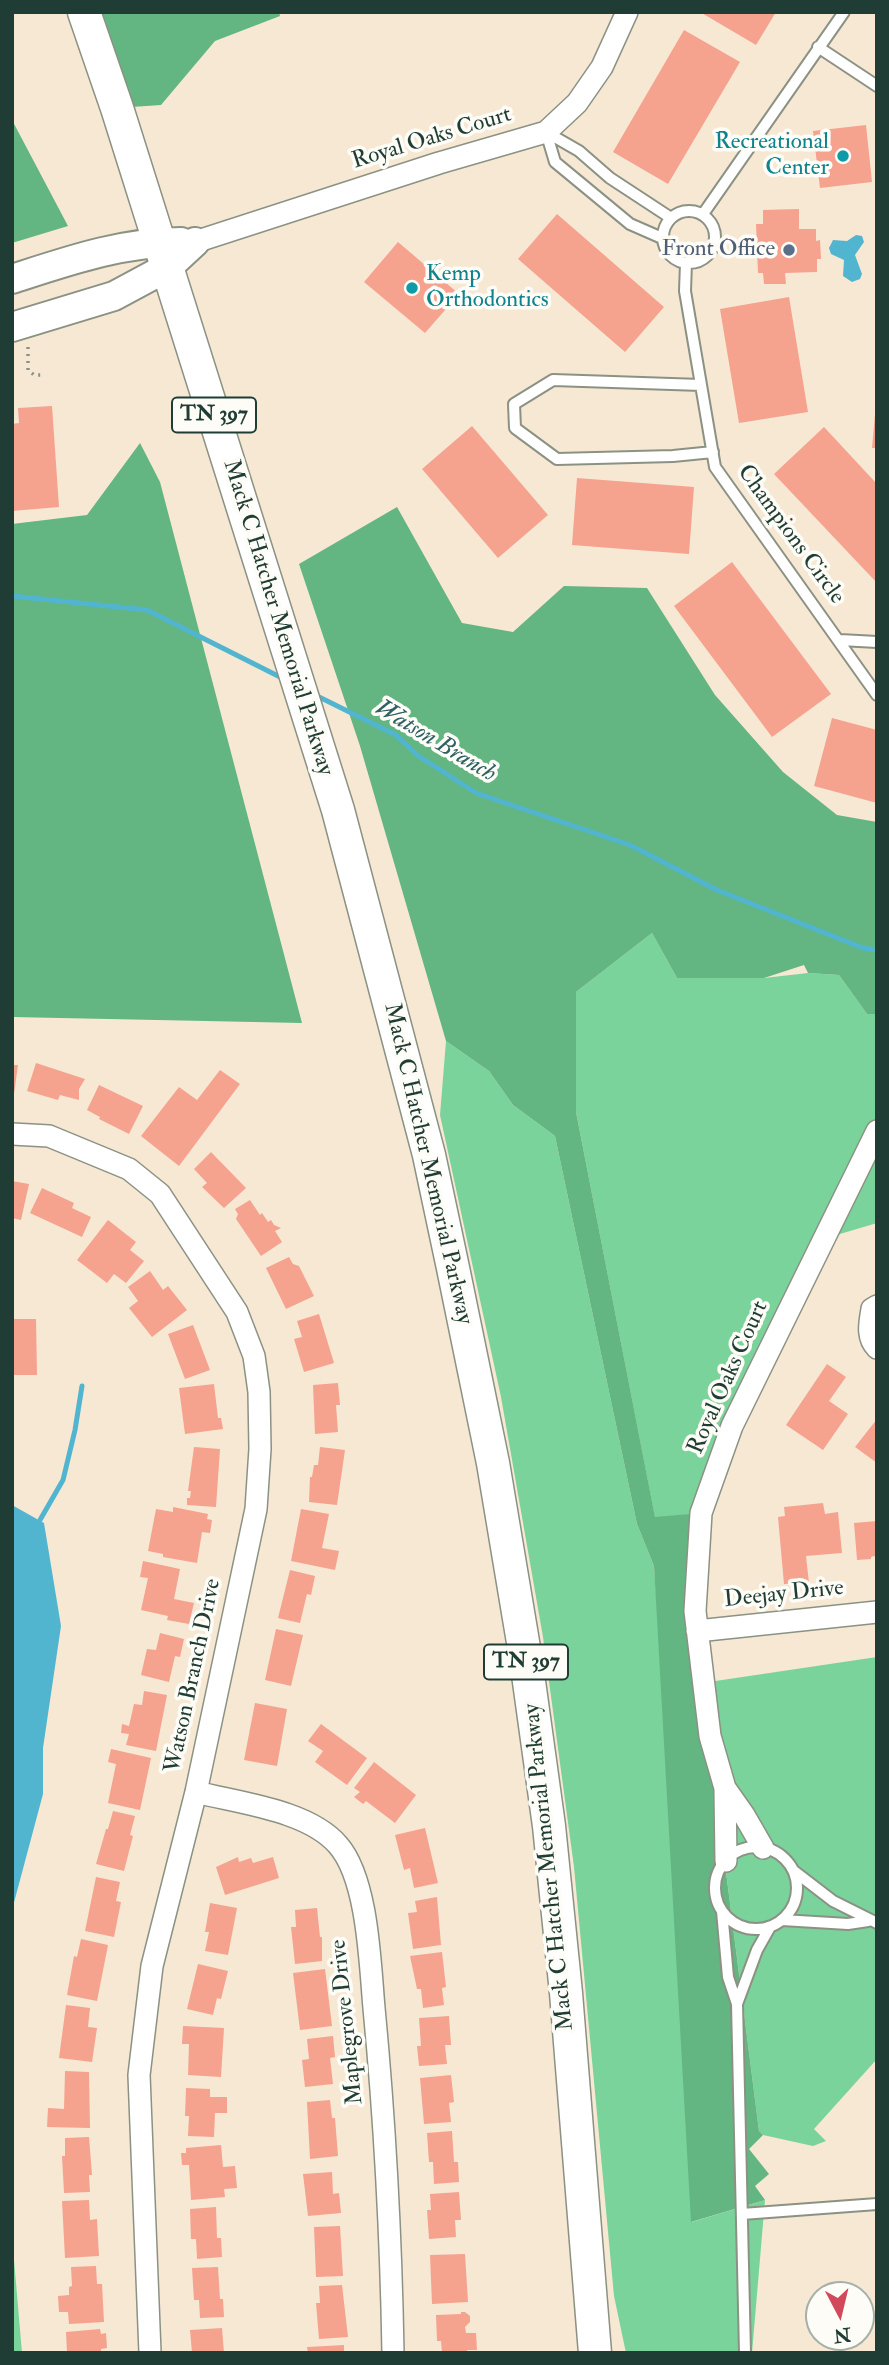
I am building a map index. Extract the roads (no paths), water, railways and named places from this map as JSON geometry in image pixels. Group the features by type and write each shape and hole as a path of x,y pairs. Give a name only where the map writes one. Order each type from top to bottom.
{"main road":[{"name":"Mack C Hatcher Memorial Parkway","path":"84,12 164,254 338,810 429,1155 493,1463 549,1826 595,2353"},
{"path":"20,334 114,296 164,254 195,242"},
{"path":"12,279 100,251 164,254"}],"street":[{"name":"Royal Oaks Court","path":"195,242 439,163 546,132 577,103 595,76 627,12"},
{"name":"Royal Oaks Court","path":"726,1861 725,1787 710,1736 695,1611 701,1513 727,1438 877,1131"},
{"name":"Watson Branch Drive","path":"12,1134 48,1136 129,1169 160,1194 237,1312 254,1356 259,1392 260,1449 256,1509 196,1792 152,1966 139,2075 150,2353"},
{"path":"877,1306 872,1309 869,1327 872,1343 877,1348"},
{"name":"Deejay Drive","path":"697,1631 877,1612"},
{"name":"Royal Oaks Court","path":"725,1787 763,1848"},
{"name":"Maplegrove Drive","path":"196,1792 287,1814 309,1823 339,1846 359,1886 382,2092 393,2353"}],"lane":[{"path":"703,215 844,12"},
{"path":"818,47 877,86"},
{"path":"546,132 579,151 610,178 671,218"},
{"path":"546,132 555,162 629,224 662,238"},
{"path":"686,211 703,215 715,231 714,245 706,257 686,263 672,257 662,238 671,218 686,211"},
{"name":"Champions Circle","path":"686,263 685,291 715,467 877,695"},
{"name":"Champions Circle","path":"701,385 553,380 514,404 515,428 557,459 713,453"},
{"name":"Champions Circle","path":"840,640 877,642"},
{"path":"722,1911 743,1927 756,1929 770,1927 782,1920 791,1910 796,1898 797,1884 786,1860 763,1848 749,1848 737,1852 726,1861 715,1885 716,1898 722,1911 728,1977 737,2004 745,2353"},
{"path":"793,1871 833,1901 872,1922"},
{"path":"782,1920 848,1924 872,1922"},
{"path":"737,2004 757,1950 770,1927"},
{"path":"742,2214 877,2204"}],"water":[{"path":"856,235 862,236 864,242 855,255 862,274 860,279 852,282 843,276 844,260 831,254 829,248 833,240 847,241"},
{"path":"12,1505 44,1523 61,1626 43,1748 43,1794 12,1910"}],"waterway":[{"name":"Watson Branch","path":"12,596 147,610 286,680"},
{"name":"Watson Branch","path":"313,694 396,735 417,755 476,793 630,845 717,890 863,948 877,950"},
{"path":"40,1520 63,1480 82,1386"}],"place":[{"name":"Recreational Center","path":"843,156"},
{"name":"Front Office","path":"789,250"},
{"name":"Kemp Orthodontics","path":"412,288"}]}
